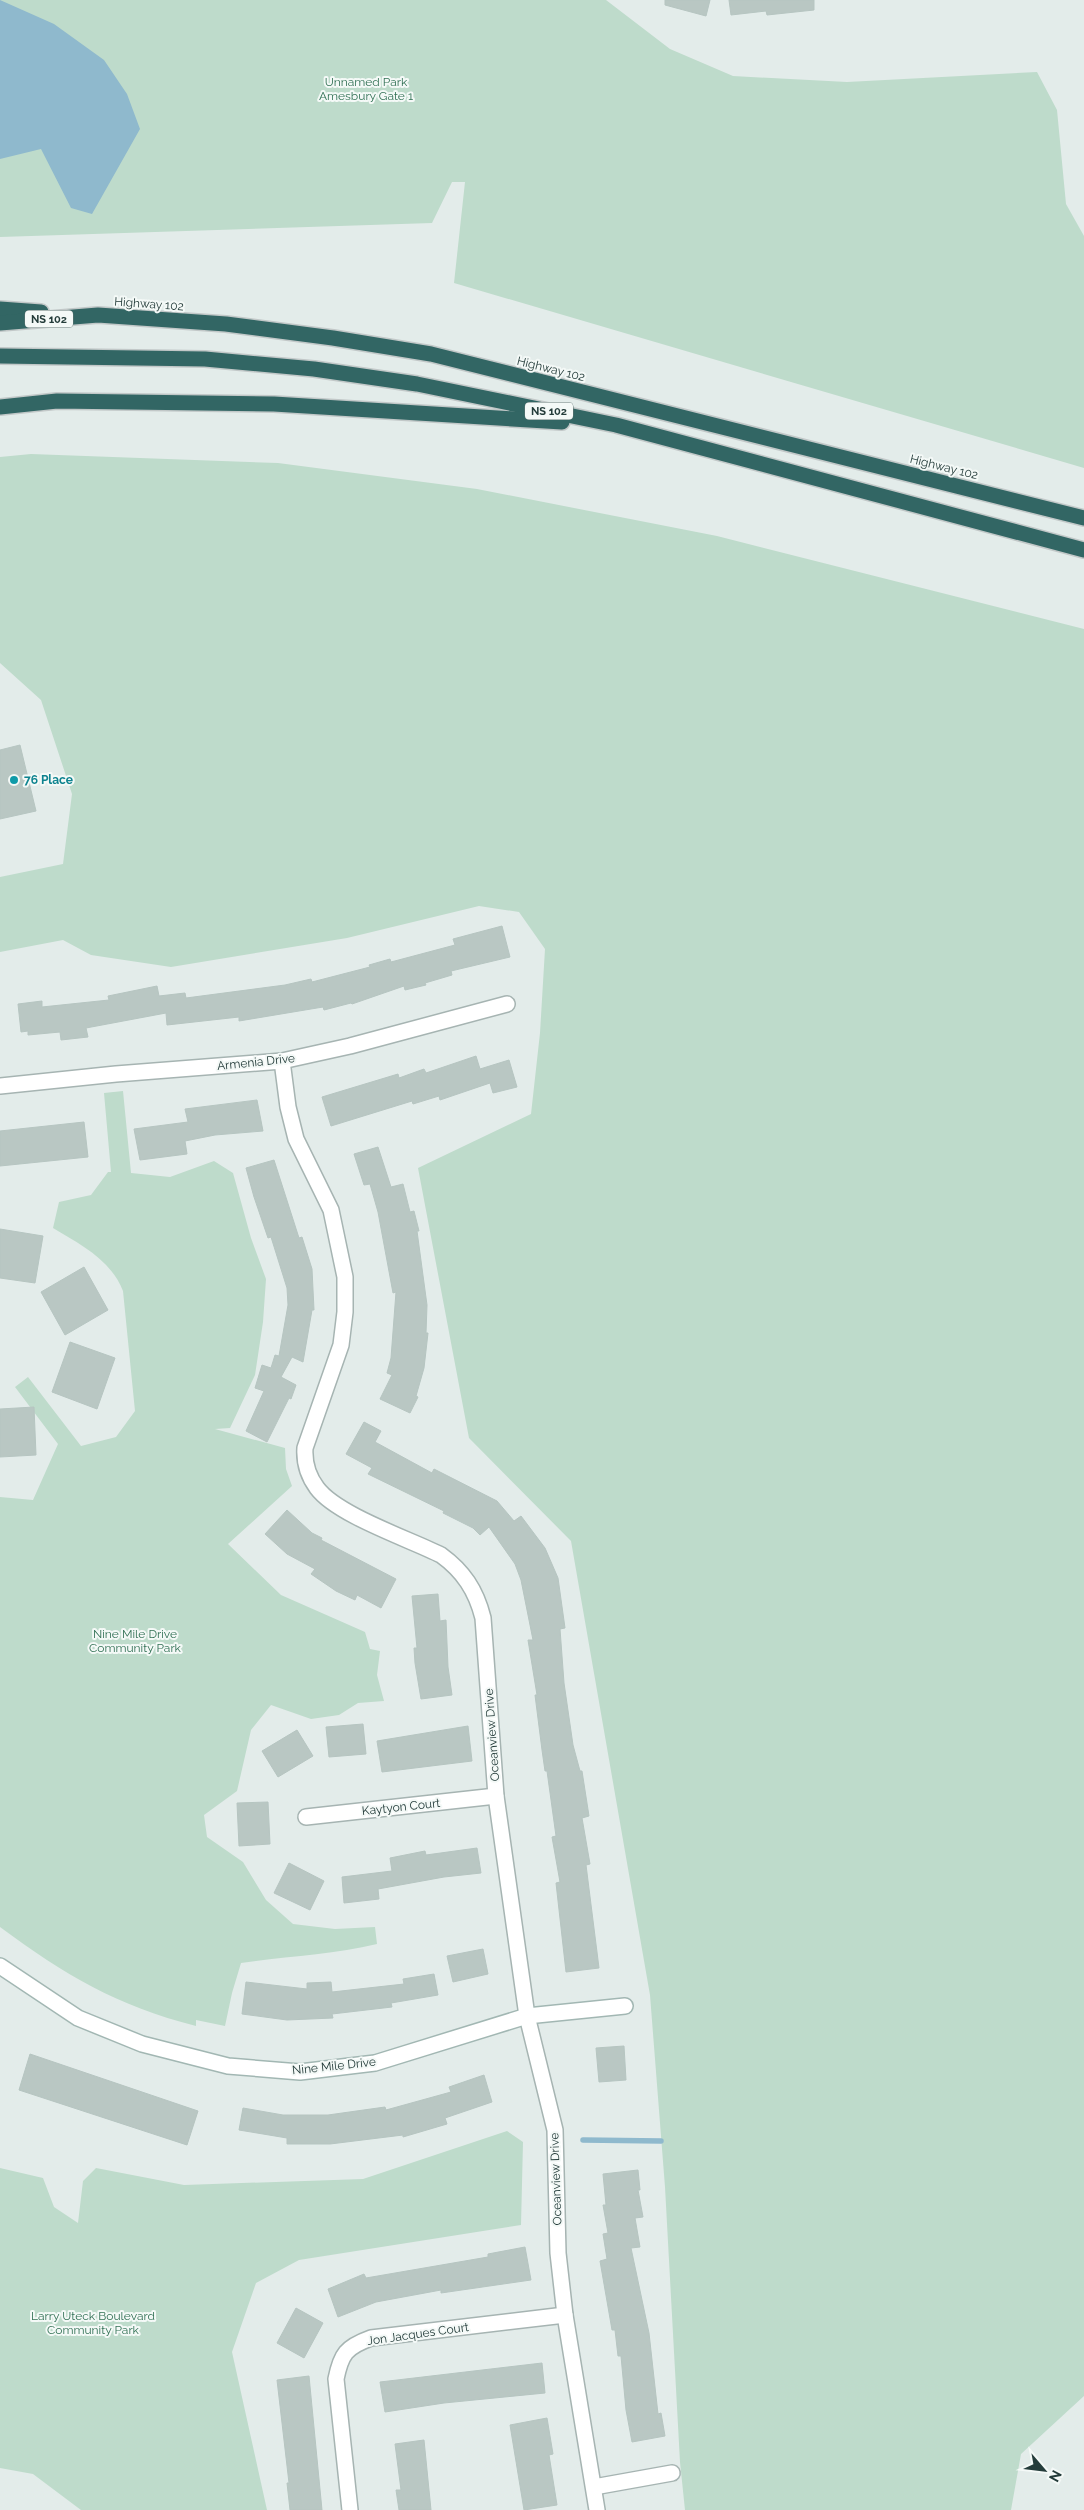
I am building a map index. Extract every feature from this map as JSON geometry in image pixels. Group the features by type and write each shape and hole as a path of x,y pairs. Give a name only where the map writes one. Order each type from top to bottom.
{"highway":[{"path":"0,309 98,315"},
{"name":"Highway 102","path":"0,323 98,315 226,324 333,338 431,354 1084,518"},
{"name":"NS 102","path":"0,356 206,359 314,369 417,384 616,425 1084,550"},
{"path":"0,408 57,401 274,404 616,425"}],"street":[{"name":"Armenia Drive","path":"0,1086 116,1074 282,1062 507,1004"},
{"name":"Oceanview Drive","path":"282,1062 288,1106 294,1131 331,1210 345,1277 345,1312 340,1345 305,1448 306,1464 311,1478 326,1498 353,1514 440,1555 458,1569 474,1592 483,1618 496,1796 527,2016 555,2130 558,2253 565,2316 597,2510"},
{"name":"Kaytyon Court","path":"306,1817 496,1796"},
{"name":"Nine Mile Drive","path":"0,1966 78,2018 142,2044 228,2066 300,2072 375,2063 527,2016 625,2006"},
{"name":"Jon Jacques Court","path":"350,2510 336,2379 340,2360 353,2344 371,2338 565,2316"},
{"path":"594,2487 672,2474"}],"green space":[{"name":"Unnamed Park Amesbury Gate 1","path":"0,0 606,0 670,49 733,76 847,82 1037,72 1057,110 1066,204 1084,236 1084,468 454,283 465,182 452,182 432,223 0,237"},
{"path":"31,454 278,463 477,489 717,536 1084,629 1084,2396 1021,2454 1011,2510 685,2510 680,2462 665,2187 650,1995 571,1541 469,1438 418,1168 531,1114 540,1033 545,949 519,912 479,906 347,938 171,967 91,955 63,940 0,952 0,877 63,864 72,794 41,700 0,663 0,457"},
{"name":"Nine Mile Drive Community Park","path":"123,1091 131,1173 170,1177 214,1161 233,1173 251,1238 266,1279 263,1322 255,1375 230,1428 215,1429 285,1448 286,1469 292,1486 228,1544 281,1595 365,1632 370,1649 380,1651 377,1675 384,1701 358,1703 339,1715 311,1719 271,1705 251,1730 237,1791 204,1815 207,1837 243,1862 266,1900 293,1924 335,1929 375,1927 377,1944 327,1953 241,1963 225,2026 196,2020 196,2026 116,1999 47,1960 0,1927 0,1497 33,1500 58,1444 15,1387 28,1377 81,1446 116,1437 135,1411 123,1291 118,1280 103,1262 84,1247 53,1228 59,1202 91,1195 108,1172 111,1172 104,1093"},
{"name":"Larry Uteck Boulevard Community Park","path":"507,2131 523,2142 521,2225 299,2260 256,2283 232,2352 267,2510 81,2510 33,2474 0,2468 0,2168 43,2178 54,2207 78,2223 83,2181 96,2168 184,2185 363,2179"}],"water":[{"path":"0,0 54,24 104,60 127,94 140,129 92,214 71,208 41,149 0,159"}],"building":[{"path":"665,0 710,0 706,16 665,5"},
{"path":"729,0 814,0 814,10 767,15 766,11 731,15"},
{"name":"76 Place","path":"20,745 36,811 0,819 0,750"},
{"path":"502,926 510,957 451,971 452,975 425,983 426,985 405,990 404,986 352,1004 324,1010 323,1007 239,1021 239,1017 167,1025 166,1013 86,1028 88,1037 61,1040 60,1032 28,1035 28,1031 21,1032 18,1004 42,1001 42,1007 109,1000 108,996 157,986 159,996 185,993 186,998 285,985 311,979 312,982 370,967 369,965 390,959 391,962 455,945 453,939"},
{"path":"476,1056 480,1069 509,1060 517,1087 493,1093 490,1083 440,1100 439,1096 413,1104 412,1101 331,1126 322,1097 398,1074 399,1078 424,1069 426,1073"},
{"path":"257,1100 263,1131 215,1135 185,1141 187,1154 140,1160 134,1129 188,1122 185,1109"},
{"path":"84,1122 88,1157 0,1166 0,1131"},
{"path":"378,1147 391,1187 403,1184 410,1212 414,1211 419,1231 417,1231 427,1305 426,1333 428,1333 424,1368 416,1396 418,1397 410,1413 380,1399 392,1375 387,1373 391,1358 396,1292 393,1293 378,1212 370,1184 364,1185 354,1154"},
{"path":"274,1160 299,1238 302,1237 312,1269 314,1310 312,1310 303,1362 292,1357 281,1377 296,1385 291,1399 289,1398 267,1442 246,1431 264,1391 255,1388 262,1365 271,1368 275,1355 279,1356 288,1305 287,1288 271,1237 268,1238 246,1168"},
{"path":"0,1229 43,1236 35,1283 0,1278"},
{"path":"84,1267 108,1310 65,1335 41,1292"},
{"path":"70,1342 115,1358 97,1409 52,1392"},
{"path":"34,1407 36,1455 0,1457 0,1409"},
{"path":"364,1422 381,1431 375,1442 432,1473 434,1469 497,1501 514,1521 521,1516 545,1548 558,1578 565,1628 560,1629 564,1683 573,1745 580,1771 582,1771 589,1816 582,1818 590,1864 586,1865 599,1968 566,1972 556,1883 560,1882 552,1837 556,1836 547,1771 545,1771 535,1695 537,1695 528,1640 533,1640 521,1580 515,1564 489,1527 480,1535 473,1528 443,1513 444,1511 368,1474 372,1468 346,1454"},
{"path":"287,1510 312,1533 322,1538 321,1540 396,1579 381,1608 357,1595 355,1600 336,1591 311,1574 315,1569 287,1554 265,1534"},
{"path":"438,1594 440,1621 446,1620 448,1667 452,1695 421,1699 415,1663 414,1648 417,1648 412,1596"},
{"path":"363,1724 366,1754 329,1757 326,1727"},
{"path":"468,1726 472,1761 382,1772 377,1741"},
{"path":"297,1730 313,1756 278,1777 262,1751"},
{"path":"268,1802 270,1844 239,1846 237,1803"},
{"path":"477,1848 481,1873 444,1877 378,1889 379,1899 344,1903 342,1877 392,1871 390,1858 425,1851 426,1855"},
{"path":"289,1863 324,1881 310,1910 274,1893"},
{"path":"483,1949 488,1974 453,1982 447,1956"},
{"path":"434,1974 438,1995 391,2003 392,2007 332,2014 333,2018 287,2020 242,2014 246,1982 307,1989 307,1983 331,1982 332,1992 404,1984 403,1979"},
{"path":"624,2046 626,2080 599,2082 596,2048"},
{"path":"30,2054 198,2111 187,2145 19,2090"},
{"path":"484,2075 492,2102 445,2118 447,2124 403,2137 403,2135 330,2144 287,2144 287,2138 239,2130 243,2108 283,2115 328,2115 385,2107 386,2110 451,2092 449,2087"},
{"path":"638,2170 640,2190 638,2190 643,2217 635,2218 640,2247 631,2248 649,2333 658,2414 661,2413 665,2436 632,2442 626,2410 621,2356 618,2356 615,2330 612,2330 600,2261 607,2259 603,2234 608,2233 603,2205 606,2205 603,2174"},
{"path":"525,2247 531,2280 441,2293 441,2290 376,2302 338,2317 328,2289 364,2274 366,2278 488,2257 488,2254"},
{"path":"296,2308 323,2323 304,2358 277,2343"},
{"path":"542,2363 545,2393 444,2403 385,2412 380,2382"},
{"path":"309,2376 322,2510 290,2510 287,2483 289,2483 277,2380"},
{"path":"547,2418 553,2454 549,2455 557,2505 524,2510 510,2425"},
{"path":"424,2440 431,2510 399,2510 396,2490 401,2490 395,2444"}],"waterway":[{"path":"583,2140 661,2141"}],"place":[{"name":"76 Place","path":"14,780"}]}
